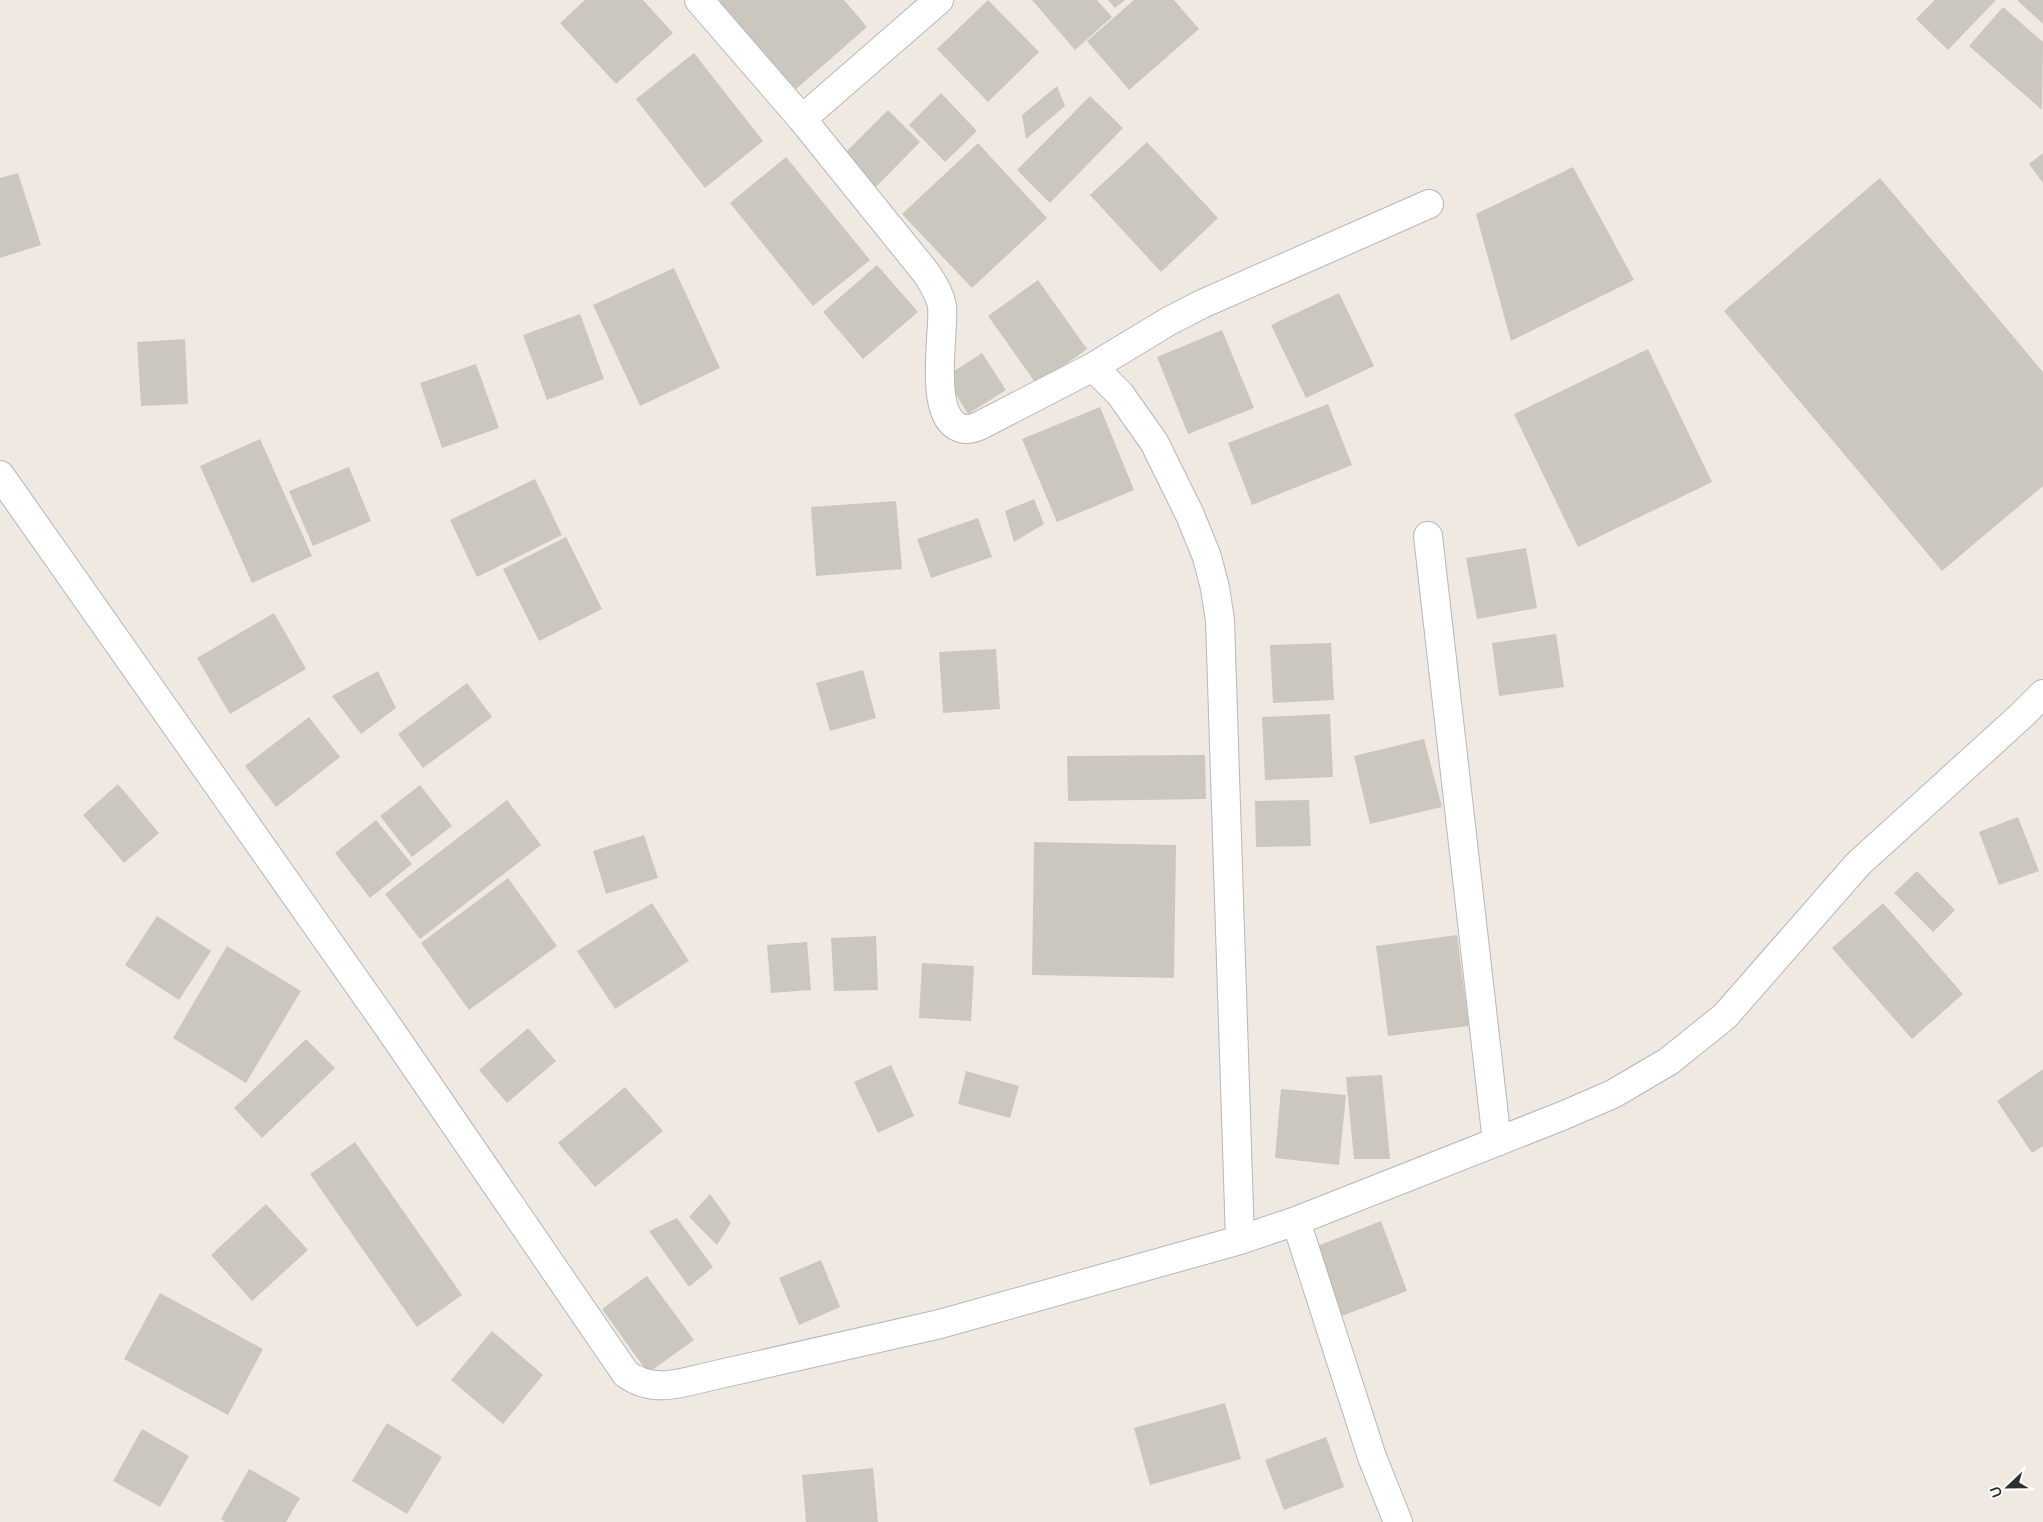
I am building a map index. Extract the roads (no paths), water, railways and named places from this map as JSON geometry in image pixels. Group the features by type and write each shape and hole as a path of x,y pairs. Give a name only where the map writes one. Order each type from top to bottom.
{"street":[{"path":"699,0 802,119 927,274 936,288 941,303 942,317 940,377 942,404 947,416 958,426 967,429 981,426 1094,367 1169,321 1202,304 1429,204"},
{"path":"802,119 938,0"},
{"path":"1094,367 1120,394 1154,442 1190,515 1207,557 1215,588 1220,630 1240,1240"},
{"path":"0,475 389,1028 626,1374 638,1382 652,1386 673,1385 940,1324 1240,1240 1296,1221 1613,1094 1669,1061 1725,1016 1858,864 2043,694"},
{"path":"1428,536 1497,1142"},
{"path":"1296,1221 1372,1457 1398,1522"}]}
